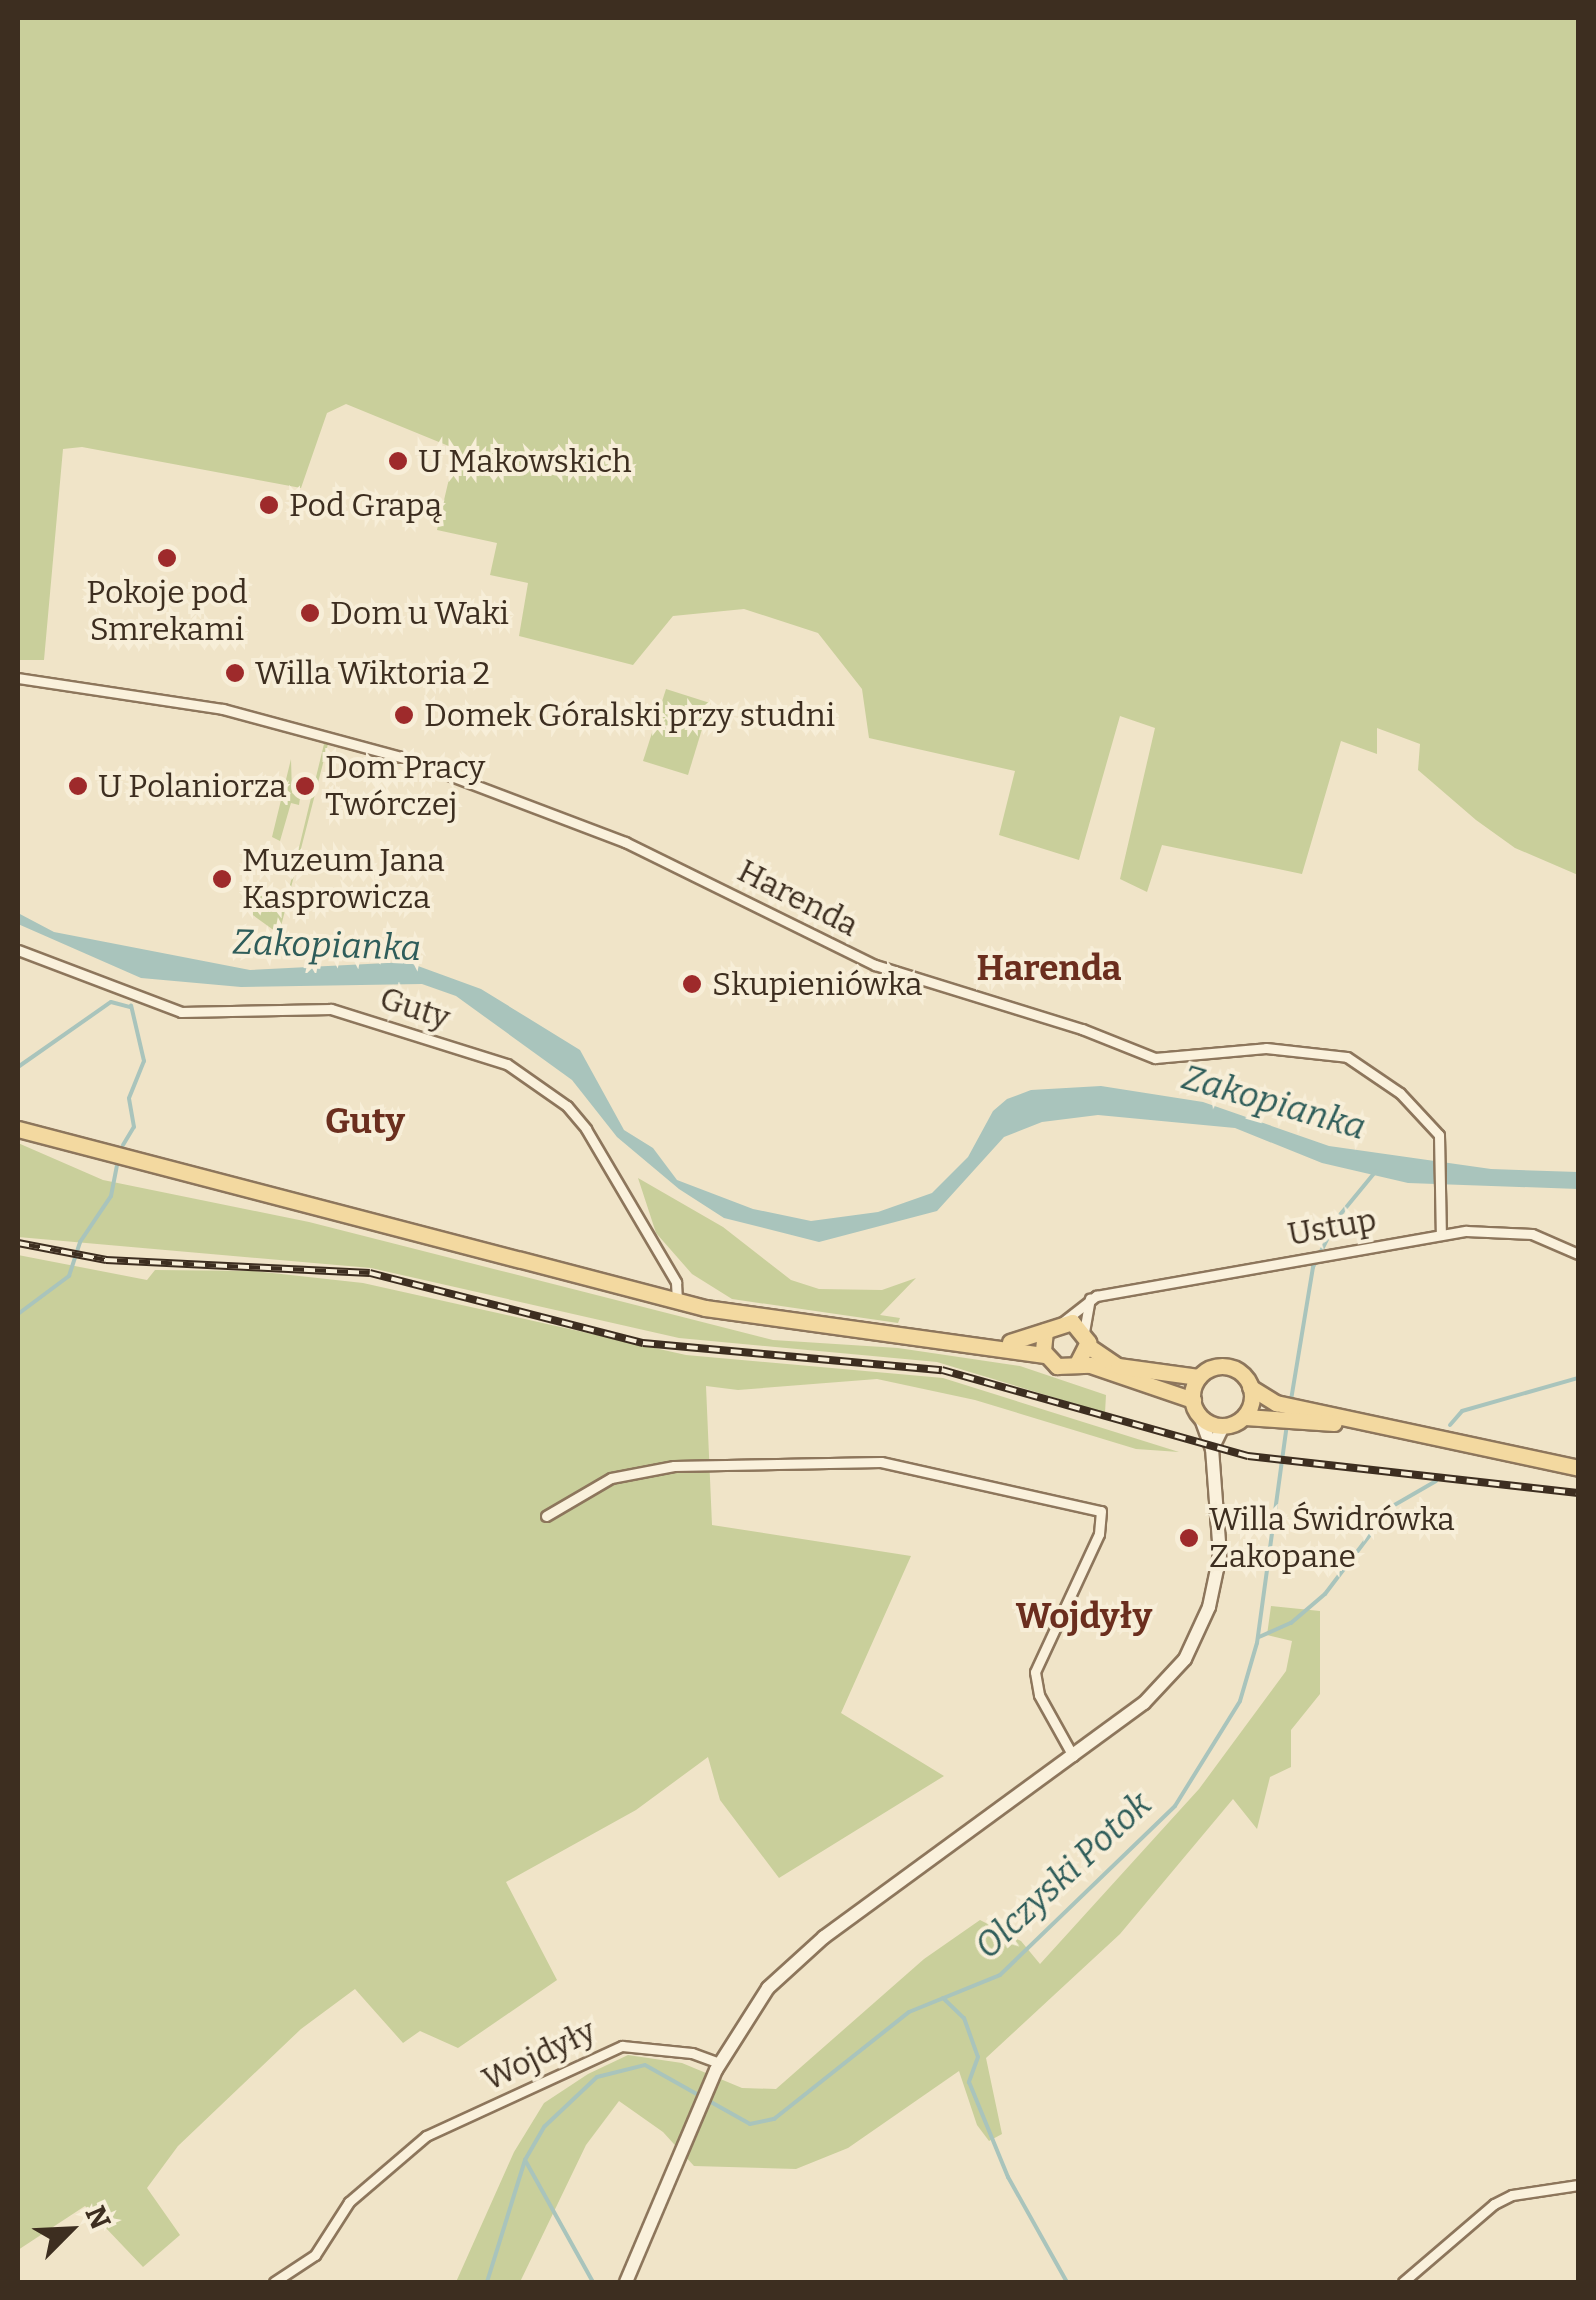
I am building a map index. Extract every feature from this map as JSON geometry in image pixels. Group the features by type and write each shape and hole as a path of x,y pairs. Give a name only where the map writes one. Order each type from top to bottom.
{"main road":[{"path":"18,1129 677,1301 1045,1354 1057,1366 1077,1364 1196,1407 1223,1426 1245,1417 1281,1411 1373,1425 1578,1468"},
{"path":"1001,1345 1045,1332 1064,1321 1118,1366 1198,1377 1229,1368 1281,1411"},
{"path":"1045,1332 1045,1354"},
{"path":"1077,1364 1086,1339"},
{"path":"1196,1407 1198,1377"},
{"path":"1245,1417 1250,1387"}],"street":[{"name":"Harenda","path":"18,678 223,709 401,757 619,839 875,965 1082,1028 1155,1058 1266,1048 1336,1053 1400,1093 1437,1132 1441,1146 1441,1235"},
{"name":"Guty","path":"18,950 181,1012 331,1009 507,1064 567,1106 586,1130 676,1282 677,1301"},
{"name":"Ustup","path":"1092,1297 1441,1235 1499,1229 1578,1254"},
{"path":"1064,1321 1092,1297"},
{"path":"1086,1339 1092,1297"},
{"path":"626,2282 719,2063 752,2008 802,1954 1157,1691 1200,1631 1220,1554 1212,1449 1196,1407"},
{"path":"1212,1449 1223,1426"},
{"path":"546,1516 612,1478 674,1466 881,1462 1101,1511 1100,1534 1035,1672 1039,1695 1073,1756"},
{"name":"Wojdyły","path":"274,2282 315,2255 368,2182 426,2136 622,2046 692,2053 719,2063"},
{"path":"1403,2282 1503,2200 1578,2185"}],"green space":[{"path":"18,18 1578,18 1578,875 1515,848 1476,820 1418,770 1420,744 1377,728 1377,754 1341,741 1302,874 1162,845 1147,892 1120,879 1155,728 1120,716 1079,860 999,835 1015,771 869,738 862,689 818,633 744,609 673,616 633,665 519,636 528,583 490,575 497,543 437,530 456,449 346,404 327,413 301,488 82,447 63,449 44,660 18,660"},
{"path":"666,689 710,703 688,775 643,761"},
{"path":"324,744 328,744 279,934 250,913 255,894 281,901 289,889"},
{"path":"291,759 292,793 300,798 299,805 291,803 280,841 272,837"},
{"path":"18,1143 103,1180 309,1222 773,1340 898,1348 1020,1366 1106,1395 1105,1413 937,1362 679,1338 371,1268 18,1237"},
{"path":"638,1178 723,1227 791,1280 819,1289 882,1290 916,1278 880,1315 900,1318 898,1323 732,1299 692,1274 656,1233"},
{"path":"18,1255 147,1280 155,1270 253,1271 363,1283 686,1355 943,1378 1179,1452 1136,1449 975,1400 877,1379 738,1390 706,1386 712,1525 911,1556 841,1713 944,1776 779,1878 720,1800 708,1757 636,1810 506,1882 557,1980 458,2048 420,2031 403,2043 355,1989 301,2029 178,2146 147,2188 180,2235 143,2267 85,2206 18,2250"},
{"path":"1271,1606 1320,1611 1320,1694 1291,1730 1291,1767 1270,1777 1257,1829 1233,1799 1120,1934 986,2058 1002,2134 989,2141 977,2125 959,2071 848,2148 796,2169 694,2166 663,2132 619,2101 586,2145 520,2282 456,2282 514,2152 544,2103 588,2074 628,2055 682,2063 742,2088 776,2089 924,1959 980,1920 1021,1941 1040,1964 1199,1789 1286,1671 1292,1641 1267,1635"}],"water":[{"path":"18,913 54,932 250,970 407,962 481,989 580,1050 624,1130 653,1148 677,1180 753,1209 811,1221 878,1212 932,1193 968,1157 993,1111 1007,1099 1031,1090 1101,1086 1203,1102 1329,1146 1491,1169 1578,1172 1578,1189 1408,1183 1322,1163 1235,1128 1098,1115 1042,1122 1004,1137 937,1211 819,1242 724,1218 679,1189 617,1137 572,1080 456,996 422,984 241,987 141,978 18,924"}],"waterway":[{"path":"18,1067 111,1002 130,1007"},
{"path":"123,1145 134,1127 129,1098 144,1061 131,1005"},
{"path":"18,1314 69,1276 80,1242 111,1196 117,1166"},
{"name":"Olczyski Potok","path":"1291,1400 1313,1267 1339,1216 1376,1171"},
{"path":"1450,1425 1462,1411 1578,1378"},
{"name":"Olczyski Potok","path":"487,2282 525,2160 545,2126 597,2077 645,2065 750,2124 774,2119 909,2012 1000,1975 1175,1806 1240,1701 1257,1643 1287,1424"},
{"path":"1259,1637 1291,1623 1325,1594 1391,1507 1436,1481"},
{"path":"943,1998 964,2018 978,2057 969,2082 1008,2177 1067,2282"},
{"path":"525,2160 593,2282"}],"railway":[{"path":"18,1243 106,1260 370,1273 643,1343 942,1370 1248,1456 1578,1493"}],"place":[{"name":"U Makowskich","path":"398,461"},
{"name":"Pod Grapą","path":"269,505"},
{"name":"Pokoje pod Smrekami","path":"167,558"},
{"name":"Dom u Waki","path":"310,613"},
{"name":"Willa Wiktoria 2","path":"235,673"},
{"name":"Domek Góralski przy studni","path":"404,715"},
{"name":"U Polaniorza","path":"78,786"},
{"name":"Dom Pracy Twórczej","path":"305,786"},
{"name":"Muzeum Jana Kasprowicza","path":"222,879"},
{"name":"Skupieniówka","path":"692,984"},
{"name":"Willa Świdrówka Zakopane","path":"1189,1538"}],"district":[{"name":"Harenda","path":"1049,968"},
{"name":"Guty","path":"365,1121"},
{"name":"Wojdyły","path":"1084,1616"}],"water label":[{"name":"Zakopianka","path":"327,945"},
{"name":"Zakopianka","path":"1274,1102"}]}
